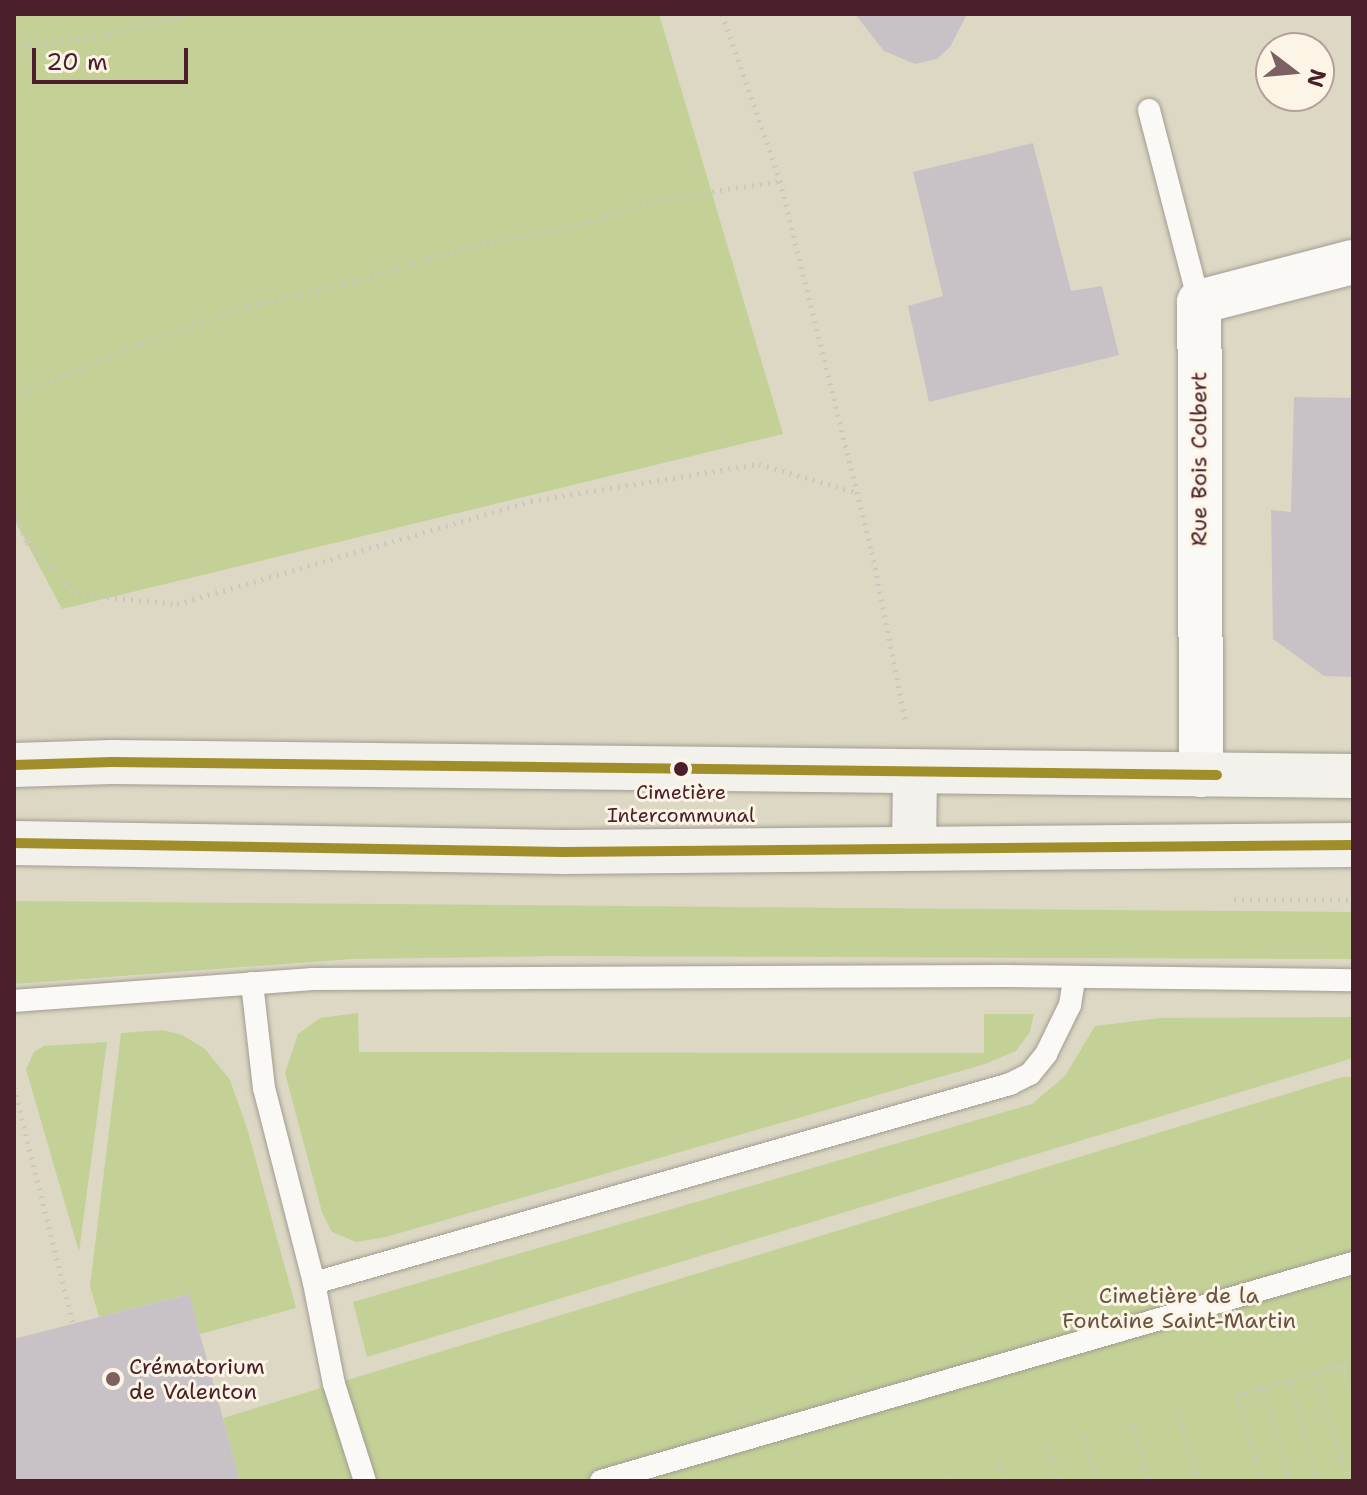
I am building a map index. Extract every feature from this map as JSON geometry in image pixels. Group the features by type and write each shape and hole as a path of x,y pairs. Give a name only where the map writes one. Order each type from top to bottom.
{"main road":[{"path":"14,765 112,762 1353,776"},
{"path":"914,847 915,772"},
{"path":"1201,775 1203,845"},
{"path":"14,843 564,852 1353,845"}],"street":[{"path":"1199,302 1353,262"},
{"name":"Rue Bois Colbert","path":"1199,302 1201,775"}],"lane":[{"path":"1149,110 1199,302"},
{"path":"14,1001 312,979 1007,976 1353,980"},
{"path":"314,1283 1010,1084 1030,1074 1046,1054 1070,1005 1074,979"},
{"path":"252,983 264,1088 314,1283 334,1384 365,1481"},
{"path":"601,1481 1353,1263"}],"path":[{"path":"14,47 114,33 189,14"},
{"path":"722,14 780,181 858,493 915,772"},
{"path":"14,396 154,338 247,306 344,284 467,247 582,224 657,200 780,181"},
{"path":"14,510 27,542 75,594 177,604 531,501 759,464 858,493"},
{"path":"14,1087 73,1324"},
{"path":"1262,1481 1237,1395 1353,1361"},
{"path":"1342,1364 1353,1402"},
{"path":"1316,1372 1348,1481"},
{"path":"1289,1380 1319,1481"},
{"path":"1263,1387 1291,1481"},
{"path":"1178,1410 1199,1481"},
{"path":"1132,1423 1149,1481"},
{"path":"1083,1436 1097,1481"},
{"path":"1048,1447 1058,1481"},
{"path":"999,1461 1005,1481"}],"green space":[{"path":"14,14 659,14 783,434 62,609 14,519"},
{"path":"14,901 1353,912 1353,959 560,956 352,959 14,984"},
{"path":"358,1013 359,1052 984,1053 984,1014 1034,1014 1030,1032 1016,1051 985,1064 386,1237 356,1242 332,1232 322,1212 285,1073 298,1034 320,1018"},
{"path":"1353,1017 1353,1058 367,1357 353,1302 1032,1104 1065,1076 1095,1026 1161,1018"},
{"path":"163,1030 182,1035 205,1049 230,1080 247,1128 296,1308 200,1334 188,1294 99,1317 90,1286 121,1033"},
{"path":"107,1042 79,1252 26,1069 34,1052 44,1046"},
{"name":"Cimetière de la Fontaine Saint-Martin","path":"1342,1077 1353,1077 1353,1481 240,1481 223,1418"}],"building":[{"path":"855,14 967,14 950,47 937,59 915,64 884,51"},
{"path":"1033,143 1071,291 1102,286 1119,355 929,402 908,306 943,296 913,172"},
{"path":"1294,397 1353,398 1353,677 1324,676 1273,639 1271,510 1291,512"},
{"name":"Crématorium de Valenton","path":"189,1294 240,1481 14,1481 14,1339"}],"transit line":[{"path":"14,765 112,762 1217,775"},
{"path":"14,843 564,852 1353,845"}],"place":[{"name":"Cimetière Intercommunal","path":"681,769"},
{"name":"Crématorium de Valenton","path":"113,1379"}]}
